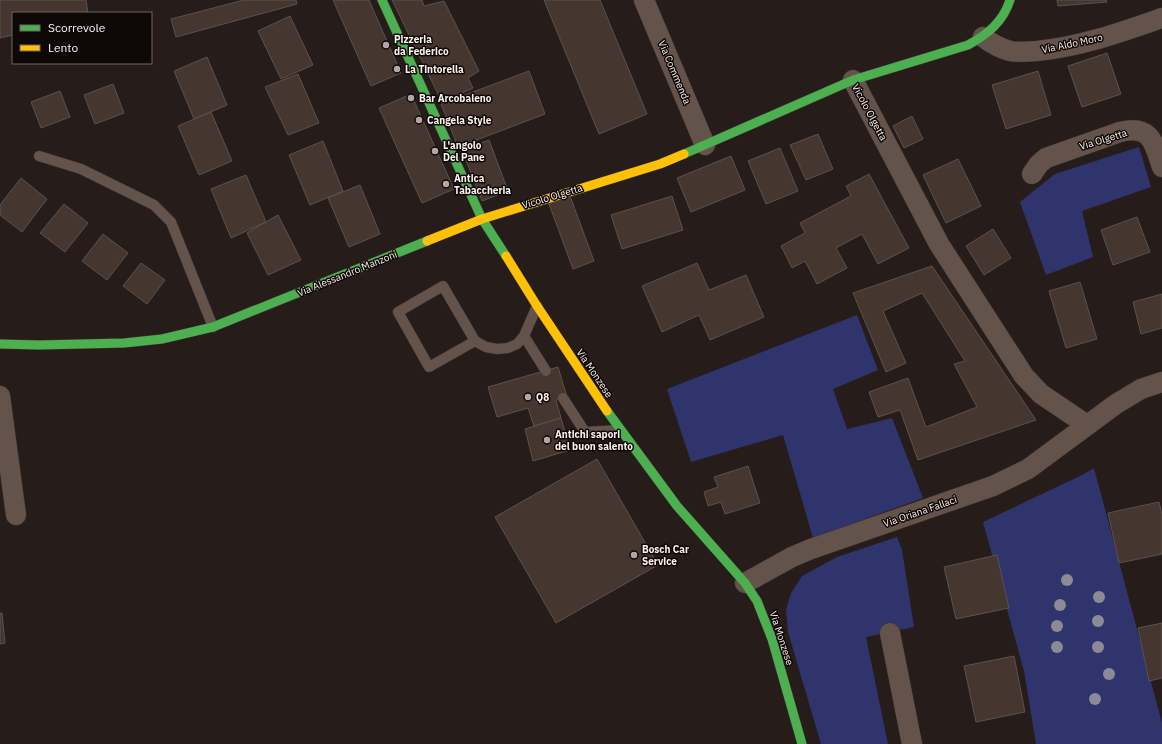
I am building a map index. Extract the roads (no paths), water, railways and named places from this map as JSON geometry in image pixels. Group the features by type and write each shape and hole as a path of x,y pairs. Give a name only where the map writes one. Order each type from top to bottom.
{"street":[{"name":"Via Monzese","path":"382,0 482,219 537,306 620,430 677,506 745,583 757,601 768,627 802,744"},
{"name":"Via Commenda","path":"644,0 705,145"},
{"name":"Vicolo Olgetta","path":"482,219 660,164 858,78 968,45 994,29 1003,18 1010,0"},
{"name":"Via Aldo Moro","path":"983,37 995,46 1011,51 1042,50 1095,39 1162,18"},
{"name":"Vicolo Olgetta","path":"858,78 939,244 1024,376 1041,394 1087,425"},
{"name":"Via Olgetta","path":"1032,174 1039,164 1046,158 1120,132 1130,130 1142,132 1152,138 1162,167"},
{"name":"Via Alessandro Manzoni","path":"0,344 83,345 130,343 162,339 213,327 482,219"},
{"path":"1087,425 1116,404 1141,389 1162,382"},
{"path":"0,396 16,515"},
{"name":"Via Oriana Fallaci","path":"745,583 792,557 817,547 993,486 1011,478 1028,469 1087,425"},
{"path":"890,633 912,744"}],"lane":[{"path":"39,156 81,169 154,205 171,222 213,327"},
{"path":"475,341 429,367 398,312 443,286 475,341 486,347 497,349 508,348 517,344 524,336 537,306"},
{"path":"524,336 546,371"},
{"path":"563,398 585,432 620,430"}],"place":[{"name":"Pizzeria da Federico","path":"386,45"},
{"name":"La Tintorella","path":"397,69"},
{"name":"Bar Arcobaleno","path":"411,98"},
{"name":"Cangela Style","path":"419,120"},
{"name":"L'angolo Del Pane","path":"435,151"},
{"name":"Antica Tabaccheria","path":"446,184"},
{"name":"Q8","path":"528,397"},
{"name":"Antichi sapori del buon salento","path":"547,440"},
{"name":"Bosch Car Service","path":"634,555"}]}
